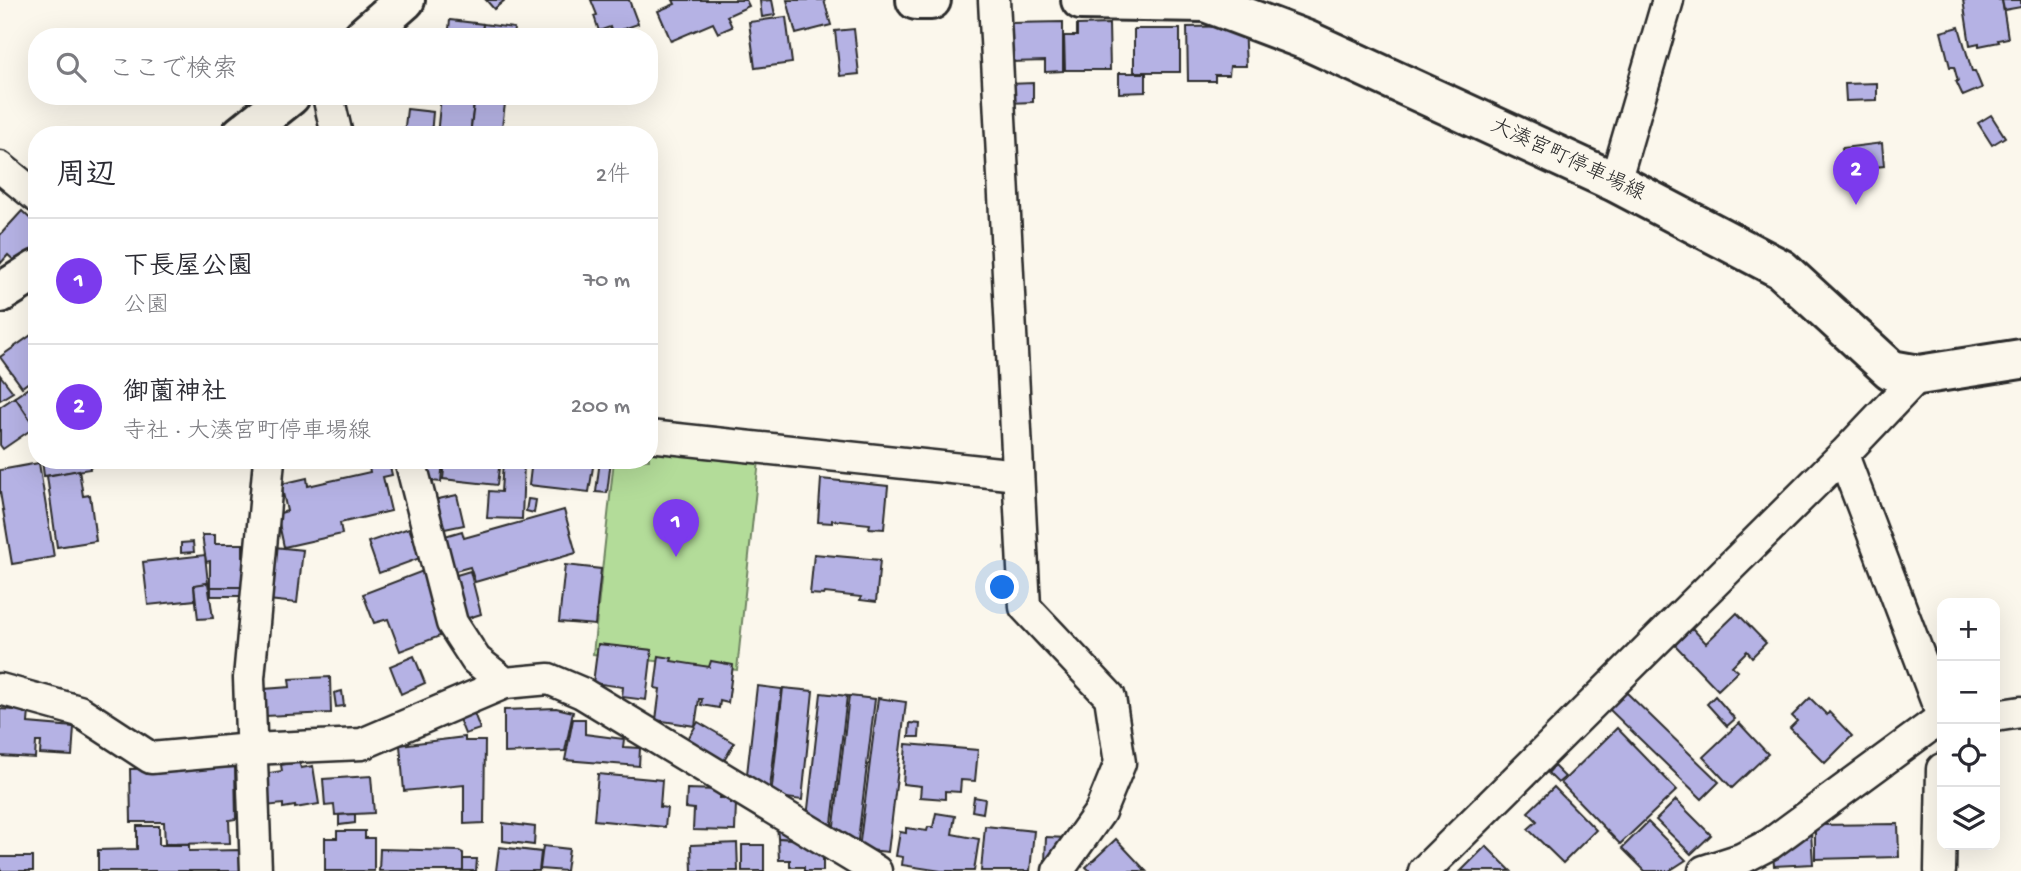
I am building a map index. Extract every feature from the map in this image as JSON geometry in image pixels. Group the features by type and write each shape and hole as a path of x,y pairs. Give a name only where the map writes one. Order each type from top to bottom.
{"main road":[{"path":"373,28 405,0"},
{"path":"916,0 931,0"},
{"name":"大湊宮町停車場線","path":"1081,0 1205,2 1307,40 1615,182 1782,269 1891,370 1919,375 2021,359"},
{"path":"252,126 279,105"},
{"path":"0,293 28,276"}],"street":[{"path":"994,0 1025,607 1110,697 1120,763 1100,812 1058,871"},
{"path":"1615,182 1668,0"},
{"path":"330,105 335,126"},
{"path":"0,167 28,190"},
{"path":"1424,871 1843,455 1919,375"},
{"path":"658,437 1018,475"},
{"path":"1843,455 1937,703"},
{"path":"256,871 249,678 268,469"},
{"path":"412,469 452,624 476,660 505,682"},
{"path":"0,689 79,711 151,758 251,749 362,744 505,682 549,679 582,693 876,871"},
{"path":"2000,715 2021,712"},
{"path":"1704,871 1741,859 1770,844 1933,724 1937,724"},
{"path":"1940,871 1942,787"}],"green space":[{"path":"658,448 759,460 737,670 593,654 613,469 658,469"}],"building":[{"path":"486,0 505,0 494,9"},
{"path":"591,0 629,0 638,24 626,28 598,28 594,16 597,15"},
{"path":"673,0 746,0 749,6 727,16 732,27 718,33 713,23 671,41 658,11 675,4"},
{"path":"772,0 775,15 762,17 760,1"},
{"path":"787,0 824,0 831,25 796,34"},
{"path":"1963,0 2002,0 2008,38 1979,46 1979,43 1970,45"},
{"path":"2002,0 2021,0 2021,7 2004,10"},
{"path":"786,17 792,63 755,68 749,22"},
{"path":"450,20 483,24 483,28 449,28"},
{"path":"1063,22 1063,71 1045,72 1045,61 1011,62 1010,23"},
{"path":"483,24 514,28 483,28"},
{"path":"1109,24 1110,70 1065,70 1064,36 1077,36 1077,25"},
{"path":"1244,26 1246,66 1230,66 1229,75 1215,75 1215,81 1188,81 1187,27"},
{"path":"1959,27 1972,71 1975,71 1982,88 1963,96 1956,81 1954,67 1950,67 1941,32"},
{"path":"854,29 859,74 840,76 835,31"},
{"path":"1134,29 1180,29 1180,72 1134,72"},
{"path":"1119,73 1146,73 1146,92 1119,93"},
{"path":"1033,83 1033,102 1007,103 1006,84"},
{"path":"1877,83 1877,100 1846,101 1845,84"},
{"path":"440,105 474,105 471,126 438,126"},
{"path":"474,105 505,105 502,126 471,126"},
{"path":"407,109 433,112 432,126 405,126"},
{"path":"1991,115 2005,137 1992,145 1978,123"},
{"path":"1882,143 1884,166 1845,170 1842,148"},
{"path":"22,211 28,217 28,253 18,264 8,255 0,264 0,235"},
{"path":"28,337 28,383 22,387 0,357"},
{"path":"0,375 13,392 0,400"},
{"path":"28,388 28,416 15,397"},
{"path":"15,397 28,416 28,432 3,449 0,445 0,407"},
{"path":"28,465 28,469 40,469 54,557 12,564 0,492 0,470"},
{"path":"43,469 90,469 44,476"},
{"path":"369,469 391,469 392,475 383,477 391,511 340,523 342,534 284,547 277,514 287,511 281,484 307,478 308,486 370,472"},
{"path":"418,469 442,469 441,482 421,480"},
{"path":"444,469 499,469 497,485 443,479"},
{"path":"502,469 524,469 522,519 487,518 489,491 501,492"},
{"path":"531,469 593,469 589,492 529,485"},
{"path":"599,469 610,469 607,493 596,492"},
{"path":"79,470 83,496 90,495 96,541 57,547 47,476"},
{"path":"821,479 888,486 884,529 869,528 870,524 832,520 832,523 818,522"},
{"path":"457,495 464,525 435,531 429,501"},
{"path":"528,499 536,500 534,513 526,511"},
{"path":"564,510 576,553 475,582 470,567 448,573 438,538 462,531 464,538"},
{"path":"409,528 420,558 379,573 368,542"},
{"path":"202,535 215,535 215,544 243,544 243,587 210,587 210,561 206,562"},
{"path":"193,542 194,552 181,553 181,543"},
{"path":"274,547 303,550 297,603 268,600"},
{"path":"814,554 880,560 876,602 860,600 861,597 810,594"},
{"path":"205,555 208,583 194,585 195,600 148,605 143,562"},
{"path":"565,565 601,569 595,625 559,622"},
{"path":"423,571 448,633 400,651 388,619 374,623 363,594"},
{"path":"470,571 481,614 462,620 450,577"},
{"path":"208,583 213,618 198,619 194,585"},
{"path":"211,587 243,587 243,596 211,596"},
{"path":"1737,613 1766,643 1752,657 1747,651 1732,666 1738,671 1718,690 1675,645 1692,628 1706,643"},
{"path":"598,644 652,650 646,700 622,697 623,687 593,683"},
{"path":"414,656 425,683 401,694 390,666"},
{"path":"659,656 672,658 671,661 709,667 711,661 733,665 728,703 720,701 719,708 701,705 702,699 699,699 695,726 656,720 660,689 655,688"},
{"path":"330,677 331,713 265,716 264,689 290,687 289,679"},
{"path":"757,686 782,689 769,796 746,783"},
{"path":"783,688 813,691 802,800 771,796"},
{"path":"342,691 344,706 336,707 334,693"},
{"path":"1626,692 1719,782 1702,799 1609,709"},
{"path":"821,693 847,696 831,832 807,818"},
{"path":"849,696 875,699 857,848 833,834"},
{"path":"1715,696 1735,719 1727,726 1707,704"},
{"path":"878,698 906,702 888,852 859,849"},
{"path":"1810,698 1827,715 1829,712 1852,736 1825,763 1790,728 1797,721 1792,716"},
{"path":"556,708 573,712 565,751 504,753 504,710"},
{"path":"0,709 29,711 28,723 74,727 72,756 40,754 41,742 36,742 35,758 0,756"},
{"path":"474,713 480,729 465,734 459,719"},
{"path":"573,719 585,719 585,734 624,739 623,747 640,748 639,766 565,760"},
{"path":"698,722 734,743 720,768 683,747"},
{"path":"910,723 920,724 919,737 909,737"},
{"path":"1739,723 1768,754 1732,788 1703,757"},
{"path":"1617,728 1677,790 1620,844 1561,783"},
{"path":"465,737 465,741 485,741 484,823 464,824 464,785 404,791 400,745"},
{"path":"906,744 978,750 975,781 961,780 960,792 945,791 945,799 920,797 921,786 903,784"},
{"path":"299,762 301,768 313,766 319,804 295,808 283,808 283,804 266,806 263,774 282,771 281,765"},
{"path":"1554,766 1565,777 1558,783 1548,773"},
{"path":"235,767 236,819 229,820 230,843 165,844 164,822 131,822 130,769"},
{"path":"598,774 662,780 660,807 667,808 665,827 594,820"},
{"path":"371,776 374,813 335,815 334,805 325,806 323,779"},
{"path":"1554,787 1596,830 1563,863 1528,829 1537,821 1528,812"},
{"path":"687,789 719,790 719,798 730,798 730,803 736,803 735,831 693,830 694,809 686,808"},
{"path":"974,797 985,799 983,813 972,811"},
{"path":"1676,800 1711,835 1691,854 1656,820"},
{"path":"936,813 955,816 952,834 979,839 974,871 941,871 902,865 903,857 896,856 900,832 906,833 906,828 927,831 928,827 933,827"},
{"path":"355,814 355,823 339,825 339,815"},
{"path":"1648,822 1686,860 1669,871 1645,871 1622,848"},
{"path":"503,823 535,827 534,845 503,841"},
{"path":"777,824 803,840 778,838"},
{"path":"1898,824 1899,857 1815,859 1815,825"},
{"path":"137,826 159,826 159,845 189,845 189,851 240,850 240,871 98,871 98,850 137,849"},
{"path":"985,826 1034,831 1030,871 981,871"},
{"path":"337,831 365,831 365,838 374,838 374,871 325,871 325,838 337,838"},
{"path":"1811,832 1813,864 1774,866 1773,854 1805,833"},
{"path":"1046,837 1067,838 1062,863 1045,862"},
{"path":"778,838 803,840 823,852 823,871 804,871 804,867 790,867 790,860 779,860"},
{"path":"1116,839 1146,871 1090,871 1086,867"},
{"path":"737,843 738,871 692,871 691,845"},
{"path":"742,845 764,845 764,871 742,871"},
{"path":"543,846 569,849 566,871 540,869"},
{"path":"1486,846 1511,871 1461,871"},
{"path":"499,847 541,852 539,871 496,871"},
{"path":"380,849 459,851 463,853 463,871 379,871"},
{"path":"0,857 33,857 33,871 0,871"},
{"path":"463,859 477,859 476,871 463,871"}],"place":[{"name":"御薗神社","path":"1856,205"},
{"name":"下長屋公園","path":"676,557"}]}
